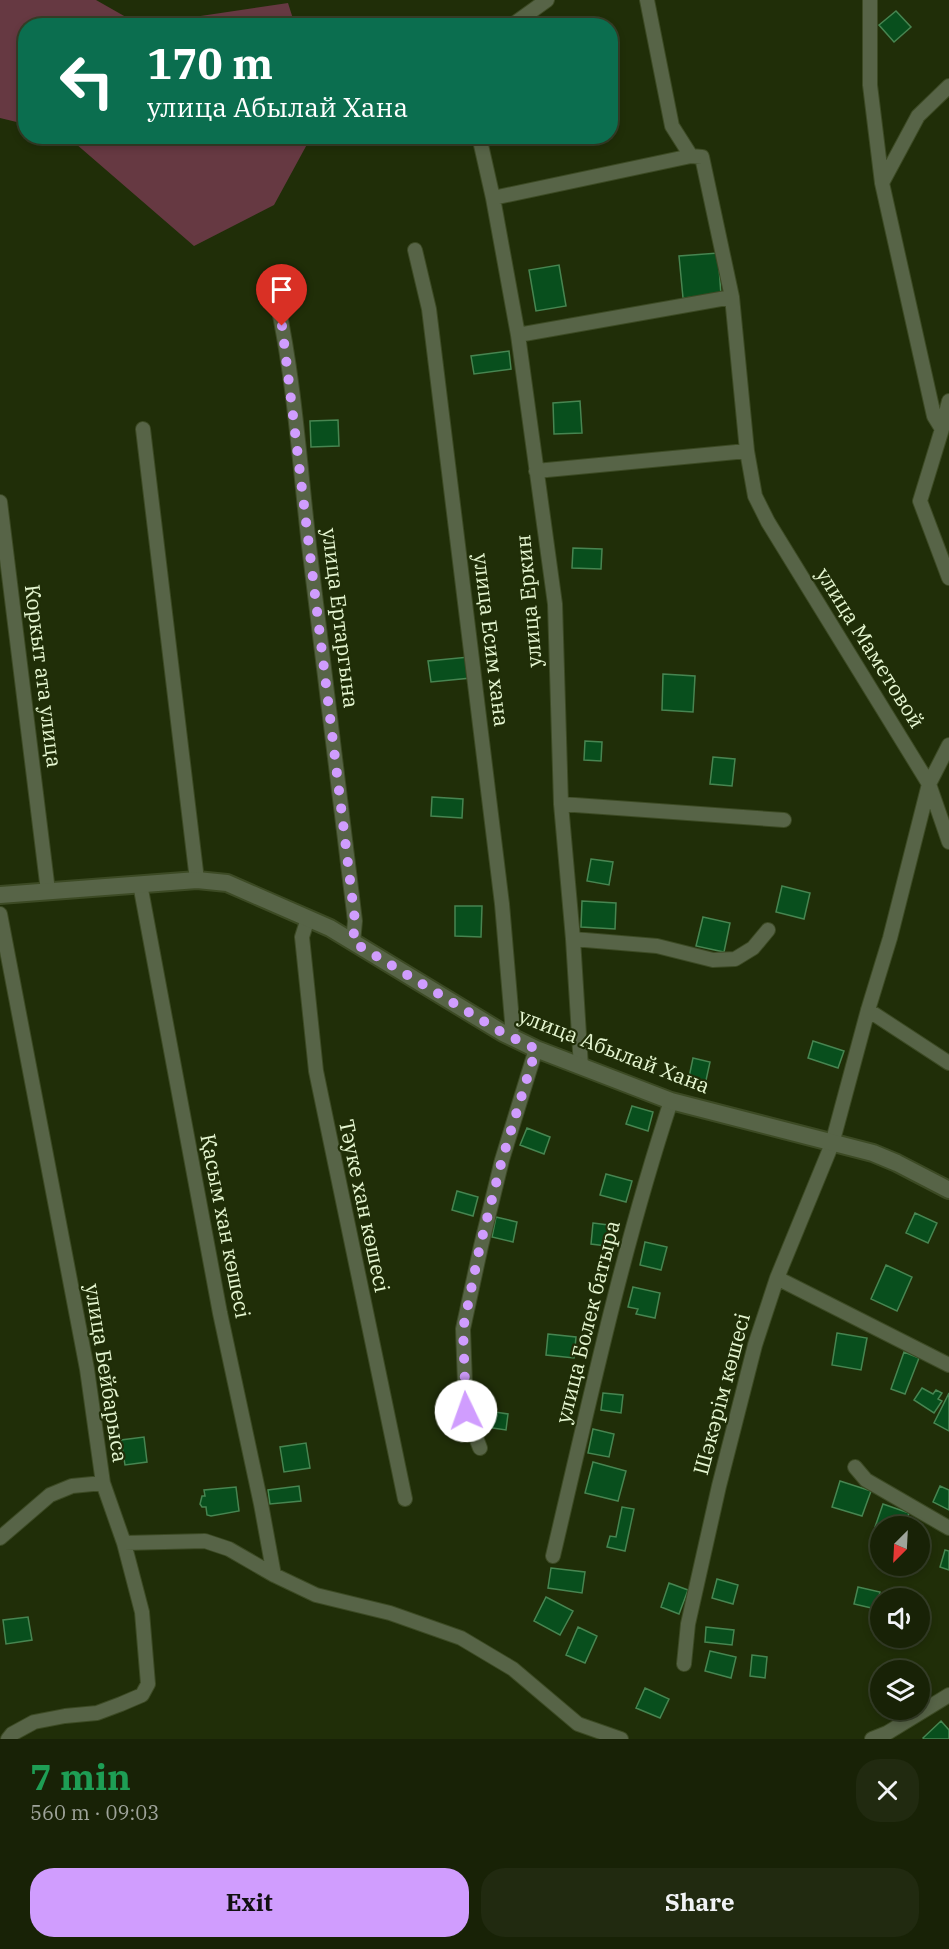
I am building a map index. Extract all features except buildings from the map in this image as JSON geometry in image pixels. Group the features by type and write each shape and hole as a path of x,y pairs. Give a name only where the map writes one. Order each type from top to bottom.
{"street":[{"path":"522,18 547,0"},
{"path":"493,198 691,156 672,126 646,0"},
{"path":"870,0 870,86 882,183 934,416 942,429"},
{"path":"882,183 918,116 949,86"},
{"name":"улица Еркин","path":"481,144 518,335 555,604 561,804 581,1067"},
{"name":"улица Маметовой","path":"691,156 702,157 732,297 747,451 755,496 768,522 929,784 949,842"},
{"name":"улица Есим хана","path":"415,250 429,309 483,741 502,904 512,1021 511,1036"},
{"path":"518,335 732,297"},
{"name":"улица Ертаргына","path":"276,301 282,326 293,409 340,793 355,921 353,942"},
{"path":"949,401 920,501 949,578"},
{"path":"942,429 949,417"},
{"path":"143,429 197,880"},
{"path":"536,471 747,451"},
{"name":"Коркыт ата улица","path":"0,502 48,891"},
{"path":"832,1144 890,938 929,784 949,745"},
{"path":"561,804 784,820"},
{"name":"улица Абылай Хана","path":"0,895 197,880 227,883 330,928 536,1049 671,1101 886,1158 949,1190"},
{"name":"Қасым хан көшесі","path":"141,884 220,1313 274,1575"},
{"name":"улица Бейбарыса","path":"0,914 87,1369 103,1483 124,1543 142,1612 148,1684 142,1695 97,1713 34,1722 12,1734 8,1739"},
{"name":"Тәуке хан көшесі","path":"308,918 302,937 316,1071 405,1500"},
{"path":"573,939 657,946 714,960 735,959 753,948 768,930"},
{"path":"868,1010 949,1064"},
{"path":"480,1448 466,1411 463,1329 480,1246 502,1160 536,1049"},
{"name":"улица Болек батыра","path":"553,1556 619,1277 648,1172 671,1101"},
{"name":"Шәкәрім көшесі","path":"684,1664 688,1624 719,1486 755,1345 777,1278 832,1144"},
{"path":"777,1278 949,1365"},
{"path":"855,1467 866,1480 949,1528"},
{"path":"0,1538 50,1495 72,1486 103,1483"},
{"path":"124,1543 205,1542 230,1549 274,1575 315,1595 390,1613 461,1638 513,1669 578,1724 621,1739"},
{"path":"872,1739 887,1733 949,1695"}],"shaded area":[{"path":"0,0 96,0 128,18 18,18 18,122 0,118"},
{"path":"288,3 293,18 187,18"},
{"path":"76,144 307,144 274,205 194,246"}],"route":[{"path":"282,326 355,921 353,942 503,1033 536,1049 502,1160 480,1246 463,1329 466,1411"}]}
